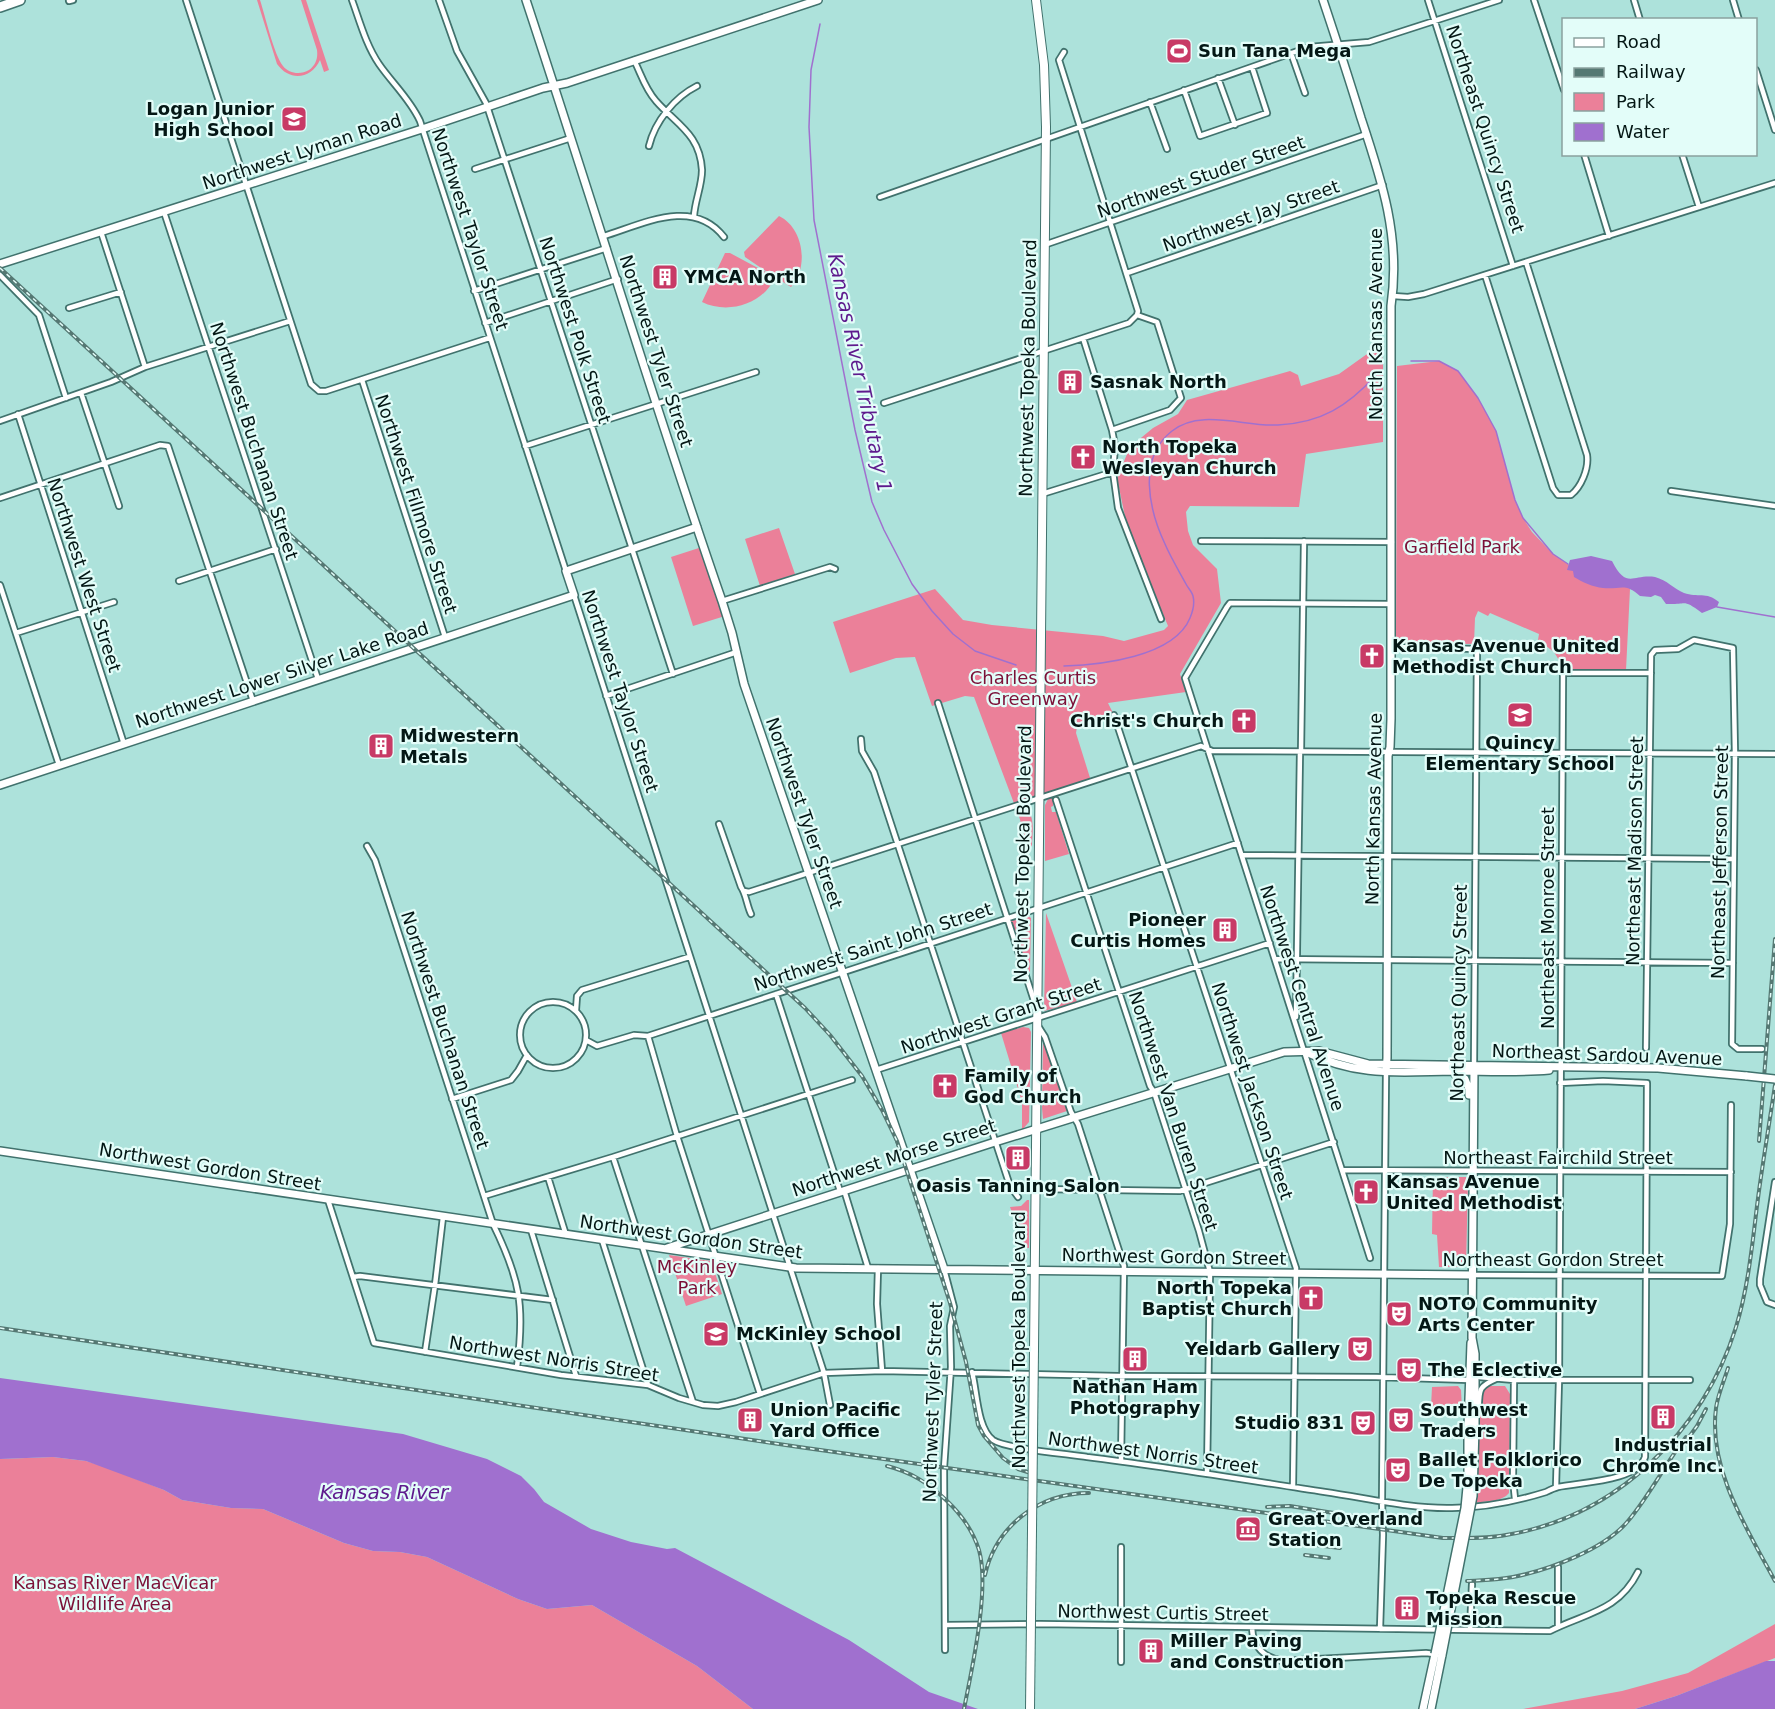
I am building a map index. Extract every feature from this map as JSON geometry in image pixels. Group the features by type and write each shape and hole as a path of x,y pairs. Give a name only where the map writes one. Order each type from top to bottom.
{"highway":[{"path":"0,7 20,0"}],"main road":[{"name":"Northwest Tyler Street","path":"526,0 556,86 561,111 572,138 722,601 746,691 944,1269"},
{"name":"Northwest Lyman Road","path":"0,264 556,86 804,2 818,0"},
{"name":"Northwest Topeka Boulevard","path":"1030,1709 1045,139 1044,65 1036,0"},
{"name":"North Kansas Avenue","path":"1323,0 1383,185 1391,222 1394,254 1386,1068"},
{"path":"566,571 698,527"},
{"name":"Northwest Taylor Street","path":"566,571 573,595"},
{"name":"Northwest Lower Silver Lake Road","path":"0,785 573,595"},
{"name":"Northwest Morse Street","path":"665,1249 1276,1053 1319,1051 1386,1068"},
{"name":"Northeast Sardou Avenue","path":"1474,1069 1555,1065 1560,1067 1658,1068 1775,1079"},
{"path":"1386,1068 1474,1069"},
{"path":"1386,1068 1455,1074 1465,1078 1469,1089 1469,1107 1474,1120"},
{"path":"1431,1073 1474,1069"},
{"name":"Northeast Quincy Street","path":"1473,1426 1469,1380 1472,1338 1474,1069"},
{"name":"Northwest Gordon Street","path":"0,1151 790,1267 1384,1273"},
{"name":"Northeast Gordon Street","path":"1384,1273 1473,1275"},
{"name":"Northeast Quincy Street","path":"1472,1338 1475,1354 1473,1426"},
{"path":"1431,1709 1438,1655 1465,1508 1473,1426"},
{"path":"1423,1709 1438,1655"}],"street":[{"path":"186,0 311,384 319,391 326,392 489,338"},
{"name":"Northwest Taylor Street","path":"352,0 365,39 374,56 412,106 422,129 566,571"},
{"name":"Northwest Polk Street","path":"439,0 457,51 486,107 505,160 673,674"},
{"name":"Northeast Quincy Street","path":"1428,0 1513,266"},
{"path":"880,197 1315,45 1369,42 1499,0"},
{"path":"1534,0 1562,87"},
{"path":"1634,0 1639,18"},
{"path":"1733,0 1738,18"},
{"path":"884,404 1129,323 1137,315 1138,311 1127,273 1059,60 1065,52"},
{"path":"1291,53 1305,93"},
{"path":"634,60 650,94 688,132 699,154 702,172 694,216"},
{"path":"1184,90 1200,136 1235,125 1267,113 1252,67"},
{"path":"1757,76 1775,130"},
{"path":"1218,78 1235,125"},
{"path":"649,146 652,132 667,112 683,93 697,86"},
{"path":"1150,102 1167,149"},
{"name":"Northwest Studer Street","path":"1044,245 1367,134"},
{"path":"475,169 572,138"},
{"path":"1585,156 1609,236"},
{"path":"1684,156 1699,207"},
{"path":"1393,296 1417,296 1775,183"},
{"name":"Northwest Jay Street","path":"1127,273 1383,185"},
{"name":"Northwest Buchanan Street","path":"164,212 318,679"},
{"path":"604,236 674,215 694,216 708,222 724,237"},
{"path":"101,232 145,366"},
{"path":"474,291 607,248"},
{"path":"1485,275 1553,488 1556,493 1566,497 1574,493 1586,470 1587,461 1526,262"},
{"path":"0,275 39,315 66,398"},
{"path":"485,324 618,279"},
{"path":"69,308 121,292"},
{"path":"1112,430 1170,410 1181,398 1156,322 1137,315"},
{"path":"0,421 81,393 145,366 290,321"},
{"path":"1083,338 1112,430 1116,498 1161,620"},
{"path":"525,446 756,372"},
{"name":"Northwest Fillmore Street","path":"362,380 445,637"},
{"path":"81,393 118,506"},
{"name":"Northwest West Street","path":"18,414 124,744"},
{"path":"0,498 160,444 168,446 253,701"},
{"path":"1042,494 1113,472"},
{"path":"1671,491 1775,506"},
{"path":"1201,541 1392,542"},
{"path":"1295,1022 1298,960 1304,541"},
{"path":"179,581 276,549"},
{"path":"722,601 830,567 835,569"},
{"path":"0,585 59,765"},
{"name":"Northwest Taylor Street","path":"573,595 824,1373 830,1405"},
{"path":"16,633 114,602"},
{"name":"Northwest Central Avenue","path":"1304,604 1232,603 1227,607 1185,676 1370,1258"},
{"path":"1304,604 1391,604"},
{"name":"Northeast Madison Street","path":"1646,1048 1648,753 1652,654 1655,650 1678,649 1694,640 1733,648"},
{"name":"Northeast Quincy Street","path":"1391,647 1477,649 1474,1069"},
{"name":"Northeast Jefferson Street","path":"1733,648 1732,1044 1738,1049 1762,1049"},
{"path":"606,696 737,652"},
{"name":"Northeast Monroe Street","path":"1556,1487 1559,1380 1563,673 1651,673"},
{"path":"938,703 1037,1010"},
{"name":"Northwest Jackson Street","path":"1114,715 1296,1268 1293,1487"},
{"path":"861,739 862,751 874,772 1010,1186 1018,1197"},
{"path":"744,891 749,892 1201,746 1212,751 1775,754"},
{"name":"Northwest Van Buren Street","path":"1056,800 1150,1086 1154,1092 1210,1272 1207,1474"},
{"path":"719,825 744,891 750,915"},
{"name":"Northwest Saint John Street","path":"586,1040 597,1046 634,1035 648,1036 1238,843"},
{"name":"Northwest Buchanan Street","path":"367,846 375,860 493,1224 510,1259 520,1296 521,1334 517,1367"},
{"path":"1242,855 1734,859"},
{"name":"Northwest Grant Street","path":"876,1070 1037,1022 1119,992 1270,943"},
{"path":"576,1010 577,996 582,990 690,957"},
{"path":"1275,959 1733,963"},
{"path":"776,994 868,1268"},
{"path":"554,1001 565,1004 576,1010 584,1022 586,1040 577,1058 561,1067 542,1066 526,1055 521,1044 522,1021 533,1008 543,1003 554,1001"},
{"path":"1037,1022 1045,1037 1078,1124 1124,1266 1121,1461"},
{"path":"648,1036 677,1136 760,1394"},
{"path":"452,1099 511,1080 526,1055"},
{"name":"North Kansas Avenue","path":"1380,1629 1383,1535 1386,1068"},
{"path":"484,1196 548,1178 852,1080"},
{"path":"1560,1083 1603,1081 1647,1083 1645,1380"},
{"path":"1731,1105 1731,1172"},
{"path":"1035,1189 1175,1192 1334,1142"},
{"path":"613,1157 693,1402"},
{"name":"Northeast Fairchild Street","path":"1343,1170 1731,1172"},
{"name":"Northeast Gordon Street","path":"1473,1275 1722,1276 1730,1230 1731,1172"},
{"path":"548,1178 566,1235"},
{"path":"1775,1182 1760,1279 1767,1302 1775,1305"},
{"path":"328,1200 353,1277 553,1300"},
{"path":"425,1352 443,1217"},
{"path":"531,1230 576,1376"},
{"path":"1767,1238 1775,1235"},
{"path":"602,1240 648,1385"},
{"path":"878,1268 877,1304 882,1371"},
{"name":"Northwest Tyler Street","path":"944,1269 954,1307 949,1334 950,1373 944,1468 945,1650"},
{"name":"Northwest Norris Street","path":"353,1277 372,1341 376,1344 561,1375 648,1385 693,1402 718,1406 824,1373 882,1371 1469,1380"},
{"name":"Northwest Norris Street","path":"972,1372 982,1424 993,1440 1020,1448 1449,1508 1479,1506 1546,1492 1556,1487 1606,1481 1640,1466 1644,1461 1645,1380"},
{"path":"1475,1374 1479,1377 1514,1380 1690,1380"},
{"path":"1473,1426 1480,1389 1496,1379"},
{"path":"1514,1380 1513,1479 1515,1499"},
{"path":"1121,1547 1121,1662"},
{"path":"1558,1567 1558,1627"},
{"name":"Northwest Curtis Street","path":"945,1625 1550,1630 1588,1616 1608,1605 1632,1583 1638,1572"},
{"path":"1470,1630 1472,1584"},
{"path":"1252,1628 1259,1650 1267,1657 1279,1661 1438,1655"}],"green space":[{"path":"257,0 260,0 280,61 288,71 299,73 311,68 317,56 301,0 306,0 329,70 324,72 320,60 311,71 300,76 288,74 282,70 277,64"},
{"path":"779,216 794,229 801,249 800,270 791,287 775,277 763,294 744,304 723,307 702,302 725,253 730,253 773,276 745,257 744,252"},
{"name":"Charles Curtis Greenway","path":"1381,344 1383,442 1306,454 1299,507 1190,506 1186,512 1188,531 1193,545 1217,569 1221,603 1180,674 1186,692 1108,703 1114,715 1077,727 1076,733 1091,781 1015,806 974,697 965,696 932,706 915,657 896,658 850,673 833,622 935,589 963,620 1103,636 1124,641 1164,630 1168,626 1127,526 1117,478 1130,447 1153,428 1178,414 1187,400 1290,371 1298,375 1301,386 1339,374"},
{"name":"Garfield Park","path":"1439,361 1458,371 1478,398 1496,431 1515,500 1532,532 1553,554 1569,565 1625,583 1630,589 1626,670 1565,670 1554,652 1538,640 1539,634 1490,613 1488,616 1478,611 1475,618 1474,644 1396,643 1397,366"},
{"path":"779,528 795,574 760,586 745,539"},
{"path":"702,547 725,616 693,626 671,557"},
{"path":"1058,795 1059,800 1053,802 1051,807 1052,812 1056,812 1069,854 1045,861 1045,805 1048,799"},
{"path":"1021,807 1026,809 1032,818 1032,846 1028,848 1017,809"},
{"path":"1046,913 1077,1002 1044,1011"},
{"path":"1027,915 1031,918 1030,972 1011,921"},
{"path":"1023,1027 1029,1028 1031,1032 1029,1122 1022,1130 1022,1102 1001,1033"},
{"path":"1043,1037 1067,1111 1043,1119 1042,1108"},
{"path":"1433,1177 1466,1177 1468,1180 1466,1267 1439,1267 1437,1235 1432,1234"},
{"path":"1029,1200 1029,1248 1025,1248 1010,1207 1021,1206"},
{"name":"McKinley Park","path":"669,1255 711,1261 722,1294 686,1306"},
{"path":"1458,1386 1461,1390 1462,1409 1431,1407 1432,1387"},
{"path":"1490,1386 1505,1386 1510,1394 1509,1493 1498,1500 1475,1503 1481,1397 1482,1391"},
{"name":"Kansas River MacVicar Wildlife Area","path":"53,1457 86,1461 108,1468 164,1490 182,1500 231,1508 263,1509 344,1543 373,1551 400,1552 427,1557 518,1599 547,1609 592,1605 697,1666 753,1709 0,1709 0,1459"},
{"path":"1775,1624 1775,1658 1676,1696 1635,1709 1523,1709 1622,1691 1688,1673"}],"water":[{"path":"1591,556 1612,561 1617,570 1626,578 1655,577 1684,593 1710,597 1719,602 1717,607 1702,613 1685,603 1666,604 1661,597 1655,595 1640,596 1626,588 1603,588 1592,585 1574,577 1573,571 1567,570 1570,560"},
{"name":"Kansas River","path":"0,1378 403,1434 487,1459 521,1476 544,1502 591,1529 631,1542 667,1549 675,1548 849,1640 929,1692 978,1709 753,1709 697,1666 592,1605 547,1609 518,1599 427,1557 400,1552 373,1551 344,1543 263,1509 231,1508 182,1500 164,1490 86,1461 53,1457 0,1459"},
{"path":"1766,1661 1775,1661 1775,1709 1635,1709 1676,1696"}],"waterway":[{"name":"Kansas River Tributary 1","path":"820,24 811,70 809,127 814,220 855,430 872,502 912,584 932,611 953,634 975,651 1016,665"},
{"name":"Kansas River Tributary 1","path":"1411,361 1439,361 1458,371 1478,398 1496,431 1515,500 1523,518 1553,554 1568,564"},
{"path":"1064,666 1115,661 1153,650 1169,642 1190,618 1194,602 1193,596 1159,530 1154,516 1149,485 1154,455 1161,442 1172,431 1183,424 1209,420 1265,425 1308,421 1344,404 1376,375"},
{"name":"Kansas River Tributary 1","path":"1717,607 1775,617"}],"railway":[{"path":"0,268 805,1008 830,1035 862,1076 897,1141 950,1303 966,1362 978,1425 984,1436 1003,1458 1018,1469 1034,1474"},
{"path":"1759,1141 1775,939"},
{"path":"0,1328 799,1447 1443,1538 1506,1535 1546,1525 1584,1510 1619,1489 1650,1463 1678,1434 1702,1401 1721,1365 1736,1327 1744,1297 1775,1085"},
{"path":"1728,1368 1716,1408 1715,1431 1718,1453 1732,1498 1775,1581"},
{"path":"1684,1444 1706,1409"},
{"path":"1467,1581 1527,1574 1559,1564 1605,1541 1618,1531 1636,1511 1686,1437"},
{"path":"887,1466 904,1471 933,1488 966,1523 979,1550 982,1566 981,1607 964,1709"},
{"path":"985,1575 999,1542 1022,1516 1053,1499 1089,1493"},
{"path":"1267,1507 1290,1506 1365,1518"},
{"path":"1292,1542 1340,1548"},
{"path":"1305,1555 1329,1558"}],"place":[{"name":"Sun Tana Mega","path":"1179,51"},
{"name":"Logan Junior High School","path":"294,119"},
{"name":"YMCA North","path":"665,277"},
{"name":"Sasnak North","path":"1070,382"},
{"name":"North Topeka Wesleyan Church","path":"1083,457"},
{"name":"Kansas Avenue United Methodist Church","path":"1372,656"},
{"name":"Quincy Elementary School","path":"1520,715"},
{"name":"Christ's Church","path":"1244,721"},
{"name":"Midwestern Metals","path":"381,746"},
{"name":"Pioneer Curtis Homes","path":"1225,930"},
{"name":"Family of God Church","path":"945,1086"},
{"name":"Oasis Tanning Salon","path":"1018,1158"},
{"name":"Kansas Avenue United Methodist","path":"1366,1192"},
{"name":"North Topeka Baptist Church","path":"1311,1298"},
{"name":"NOTO Community Arts Center","path":"1399,1314"},
{"name":"McKinley School","path":"716,1334"},
{"name":"Yeldarb Gallery","path":"1360,1349"},
{"name":"Nathan Ham Photography","path":"1135,1359"},
{"name":"The Eclective","path":"1409,1370"},
{"name":"Industrial Chrome Inc.","path":"1663,1417"},
{"name":"Union Pacific Yard Office","path":"750,1420"},
{"name":"Southwest Traders","path":"1401,1420"},
{"name":"Studio 831","path":"1363,1423"},
{"name":"Ballet Folklorico De Topeka","path":"1398,1470"},
{"name":"Great Overland Station","path":"1248,1529"},
{"name":"Topeka Rescue Mission","path":"1407,1608"},
{"name":"Miller Paving and Construction","path":"1151,1651"}]}
